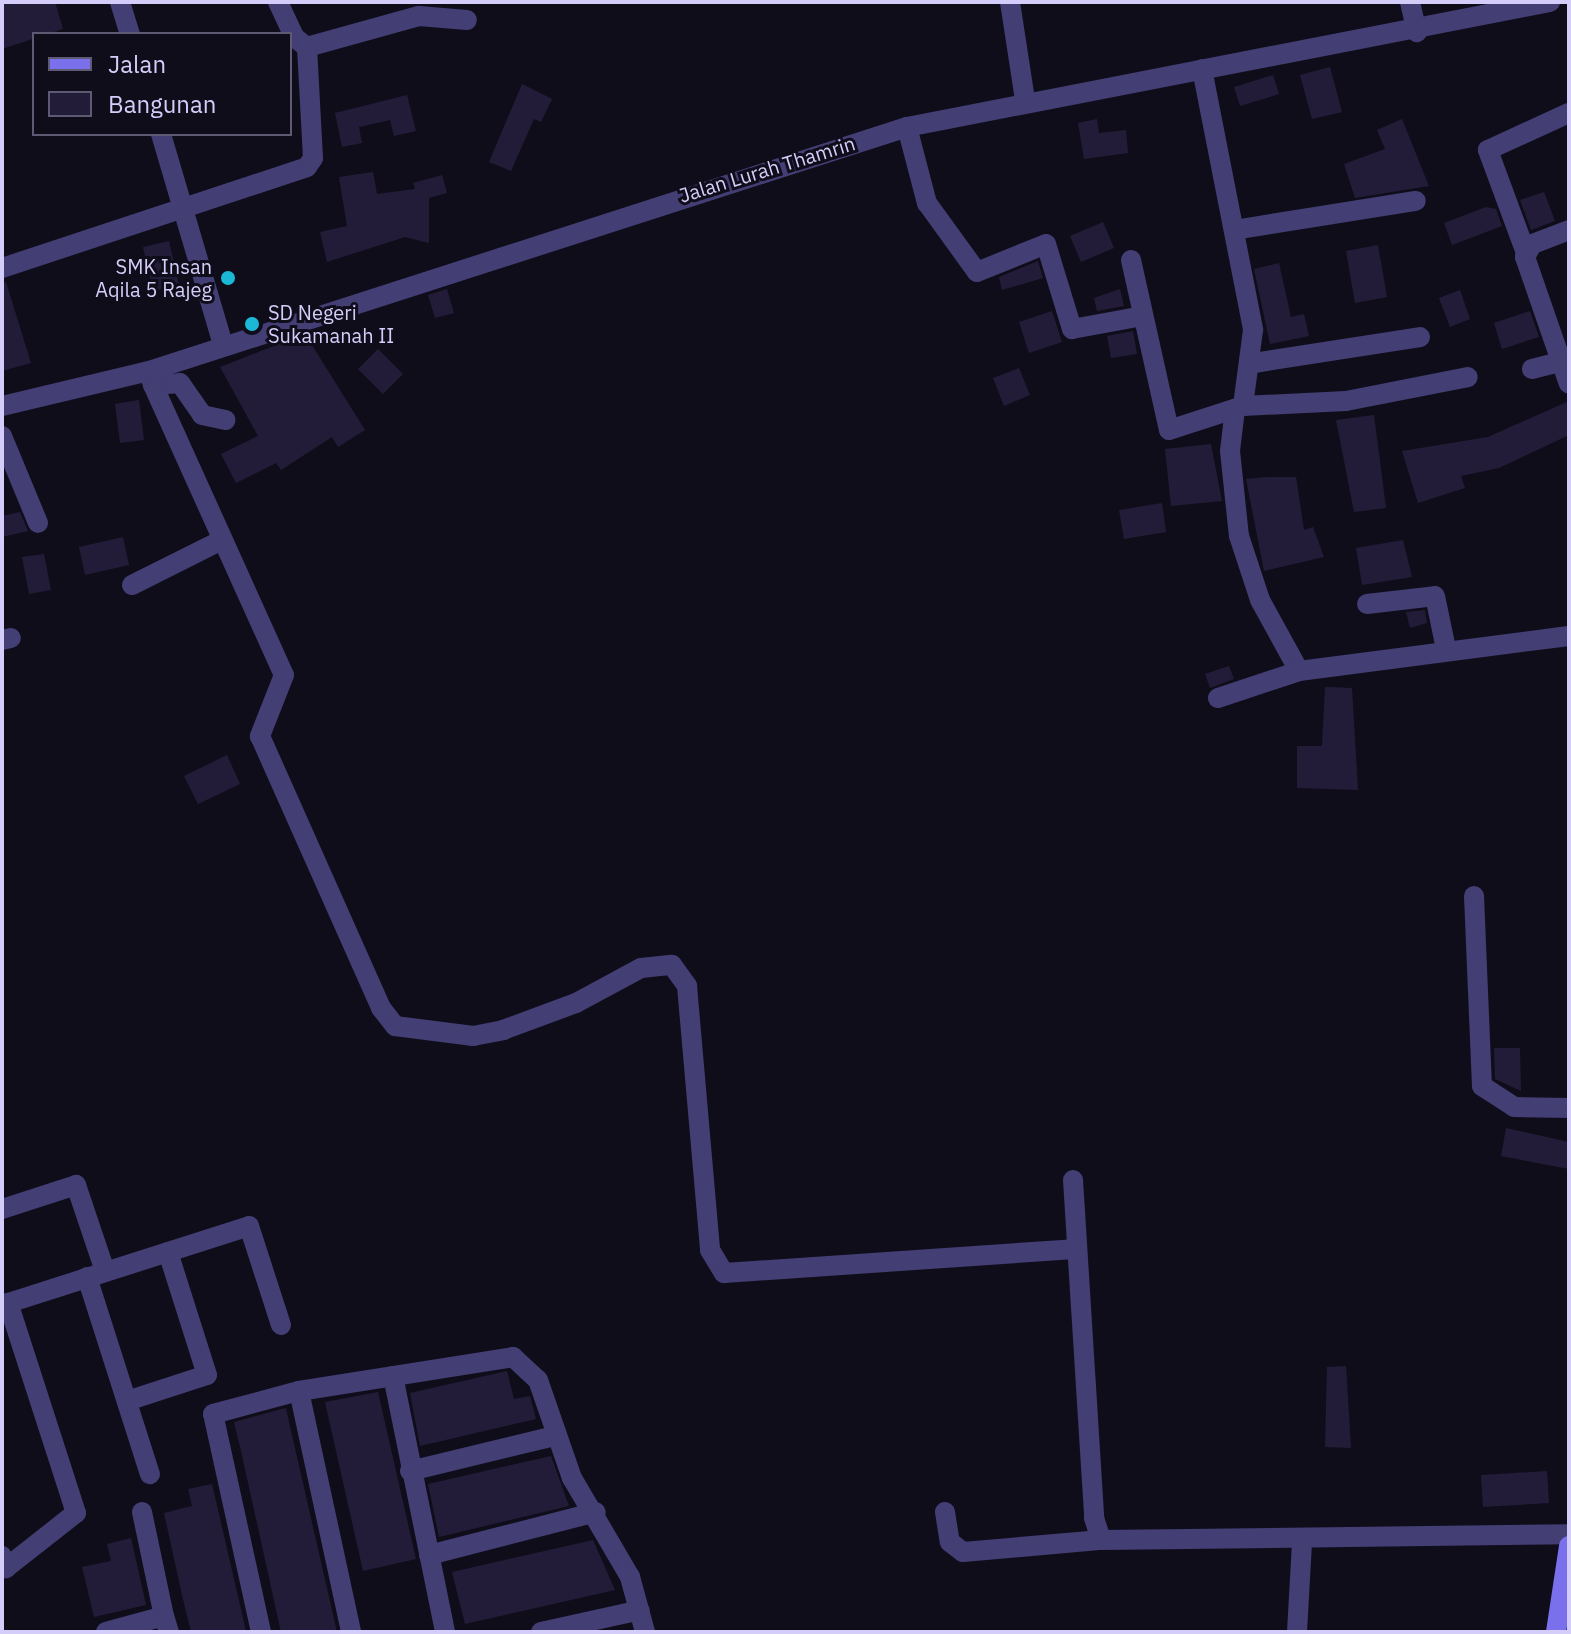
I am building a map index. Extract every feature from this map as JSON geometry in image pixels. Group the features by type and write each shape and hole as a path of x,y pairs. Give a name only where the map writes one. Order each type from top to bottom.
{"main road":[{"path":"1556,1632 1569,1546"}],"street":[{"path":"120,2 129,32"},
{"path":"278,2 292,32"},
{"path":"1010,2 1025,100"},
{"path":"1410,2 1417,32"},
{"name":"Jalan Lurah Thamrin","path":"2,406 151,378 223,344 907,127 1025,100 1417,32 1550,2"},
{"path":"307,47 419,16 467,20"},
{"path":"2,268 312,163 307,47 292,33"},
{"path":"1202,69 1234,230 1254,363 1239,407 1231,462 1239,536 1260,600 1299,671"},
{"path":"1569,113 1488,150 1564,361 1569,384"},
{"path":"907,127 927,203 977,272 1046,244 1072,329 1143,316"},
{"path":"162,136 223,344"},
{"path":"1234,230 1416,201"},
{"path":"1526,253 1569,230"},
{"path":"1131,260 1169,430 1239,407 1346,401 1468,377"},
{"path":"1254,363 1420,337"},
{"path":"1532,369 1564,361"},
{"path":"151,378 180,383 202,415 225,420"},
{"path":"151,378 220,541 284,675 260,736 381,1008 395,1026 473,1036 503,1030 641,968 672,965 687,986 710,1250 724,1273 1074,1249"},
{"path":"2,436 38,523"},
{"path":"132,585 220,541"},
{"path":"1367,604 1435,596 1446,649"},
{"path":"1218,698 1299,671 1446,649 1569,636"},
{"path":"1474,896 1482,1086 1514,1107 1569,1108"},
{"path":"1073,1180 1074,1249 1101,1540"},
{"path":"2,1209 76,1185 127,1401 150,1474"},
{"path":"2,1556 6,1568 76,1513 5,1304 249,1226 281,1325"},
{"path":"127,1401 207,1375 168,1252"},
{"path":"261,1632 212,1415 299,1391 513,1357 538,1380 555,1436 596,1512 640,1610 645,1632"},
{"path":"393,1376 445,1632"},
{"path":"299,1391 351,1632"},
{"path":"410,1471 555,1436"},
{"path":"106,1632 166,1624 142,1512"},
{"path":"429,1555 596,1512"},
{"path":"945,1512 950,1542 963,1552 1101,1540 1302,1542 1569,1534"},
{"path":"1297,1632 1302,1542"},
{"path":"541,1632 640,1610"}],"building":[{"path":"12,2 55,2 63,29 32,32 32,39 2,49 2,5"},
{"path":"1330,67 1342,112 1312,119 1300,75"},
{"path":"1273,75 1279,94 1240,106 1234,87"},
{"path":"522,84 552,99 541,122 534,119 511,171 489,162"},
{"path":"407,95 416,131 394,136 390,120 359,127 362,143 342,147 335,113"},
{"path":"1097,119 1099,133 1126,130 1128,153 1084,159 1078,123"},
{"path":"1402,119 1429,186 1355,198 1344,164 1385,149 1377,130"},
{"path":"373,172 377,194 415,189 413,183 442,175 447,193 429,198 429,243 405,237 327,262 320,232 347,226 339,177"},
{"path":"1544,192 1555,221 1531,230 1520,200"},
{"path":"1486,207 1496,209 1502,226 1452,245 1444,223"},
{"path":"1103,222 1114,248 1081,262 1070,236"},
{"path":"169,241 179,285 153,291 143,247"},
{"path":"1378,245 1387,297 1355,303 1346,251"},
{"path":"1038,261 1043,278 1002,290 999,277"},
{"path":"1279,263 1291,317 1304,314 1309,336 1270,344 1254,269"},
{"path":"6,282 31,363 2,371 2,283"},
{"path":"447,289 454,313 435,318 428,295"},
{"path":"1120,289 1124,306 1097,311 1094,298"},
{"path":"1460,290 1470,319 1450,327 1439,298"},
{"path":"1052,311 1062,342 1029,353 1019,322"},
{"path":"1530,311 1539,337 1502,349 1494,323"},
{"path":"1133,331 1137,354 1111,358 1107,336"},
{"path":"305,334 365,430 338,447 332,437 281,470 276,463 236,483 221,454 258,436 220,367"},
{"path":"378,349 403,374 383,394 358,369"},
{"path":"1019,368 1030,395 1004,406 993,378"},
{"path":"139,400 144,440 120,443 115,404"},
{"path":"1569,401 1569,435 1499,468 1461,476 1465,488 1418,503 1402,451 1488,437"},
{"path":"1374,415 1386,508 1354,512 1336,420"},
{"path":"1211,444 1222,501 1171,506 1165,449"},
{"path":"1296,477 1304,530 1313,527 1324,557 1264,571 1246,479"},
{"path":"1162,503 1166,532 1124,539 1119,510"},
{"path":"20,512 28,531 2,537 2,516"},
{"path":"123,537 129,565 85,575 79,547"},
{"path":"1403,540 1412,577 1362,585 1356,548"},
{"path":"44,554 51,590 29,594 22,557"},
{"path":"1425,610 1427,623 1410,628 1406,612"},
{"path":"1229,666 1234,679 1210,688 1205,674"},
{"path":"1325,687 1352,688 1358,790 1297,788 1297,746 1322,746"},
{"path":"227,755 240,784 198,804 184,776"},
{"path":"1494,1048 1520,1048 1521,1091 1495,1079"},
{"path":"1506,1128 1569,1142 1569,1169 1501,1156"},
{"path":"1346,1366 1351,1448 1325,1447 1327,1367"},
{"path":"507,1371 514,1399 530,1396 536,1419 420,1446 410,1393"},
{"path":"378,1392 416,1559 363,1571 325,1402"},
{"path":"286,1408 337,1632 281,1632 234,1422"},
{"path":"551,1456 569,1506 439,1537 428,1484"},
{"path":"1547,1471 1549,1503 1483,1507 1481,1475"},
{"path":"212,1484 246,1632 191,1632 182,1595 164,1513 192,1506 188,1489"},
{"path":"131,1538 146,1605 94,1617 82,1567 111,1561 107,1544"},
{"path":"593,1540 615,1590 465,1624 452,1572"}],"place":[{"name":"SMK Insan Aqila 5 Rajeg","path":"228,278"},
{"name":"SD Negeri Sukamanah II","path":"252,324"}]}
